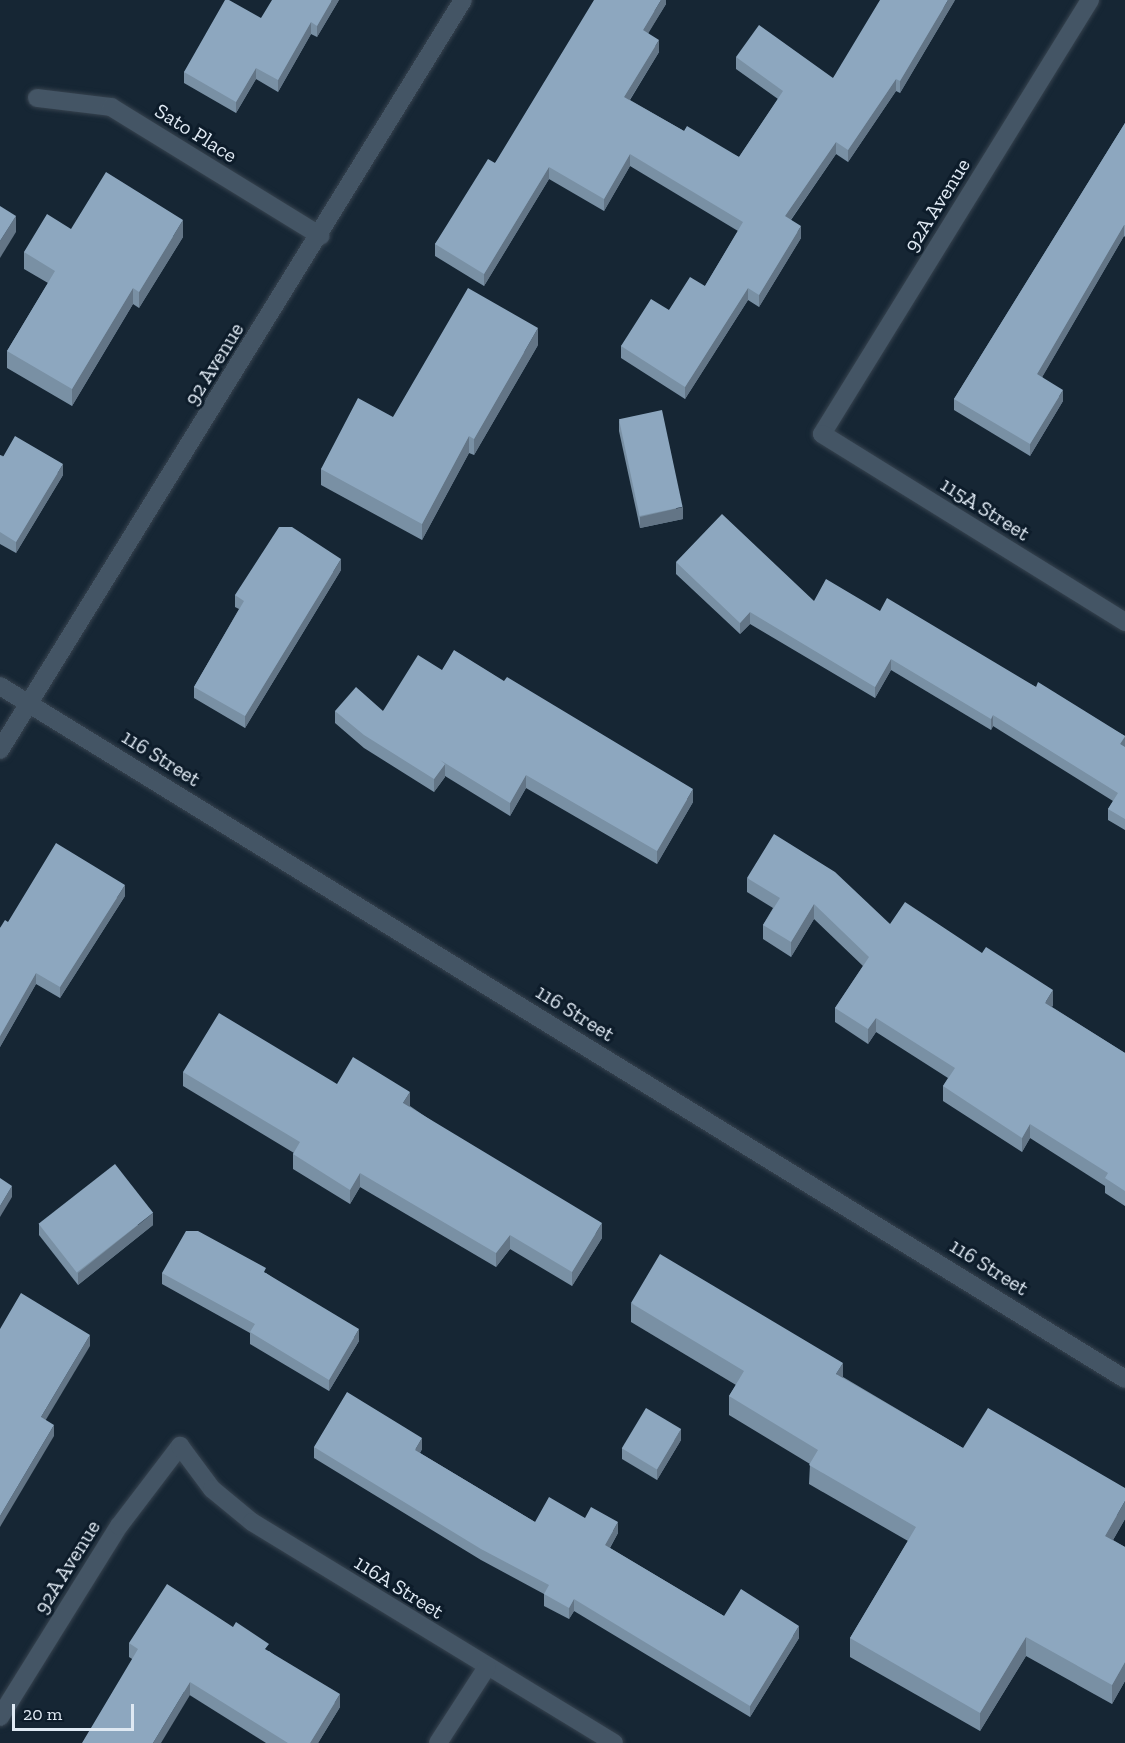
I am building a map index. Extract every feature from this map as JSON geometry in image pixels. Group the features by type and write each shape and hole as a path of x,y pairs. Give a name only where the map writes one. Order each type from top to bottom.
{"street":[{"name":"92 Avenue","path":"0,750 321,236 463,0"},
{"name":"92A Avenue","path":"822,434 1090,0"},
{"name":"Sato Place","path":"37,98 111,107 321,236"},
{"name":"115A Street","path":"822,434 1125,622"},
{"name":"116 Street","path":"0,686 1125,1379"},
{"name":"92A Avenue","path":"0,1718 119,1526 180,1446"},
{"name":"116A Street","path":"180,1446 212,1489 252,1522 614,1743"},
{"path":"438,1743 487,1667"}],"building":[{"path":"225,0 261,18 272,0 332,0 317,26 311,22 278,80 256,68 236,102 184,72"},
{"path":"594,0 661,0 643,30 659,40 624,97 684,131 687,126 739,157 783,91 736,57 759,25 833,78 880,0 948,0 900,81 896,79 848,150 836,142 785,216 801,226 759,295 748,288 685,387 621,346 651,299 669,310 690,277 705,286 743,222 630,154 604,199 549,167 484,274 435,244 488,159 495,163"},
{"path":"1125,123 1125,225 1037,374 1063,390 1030,444 954,399"},
{"path":"106,172 183,220 139,292 133,288 72,389 7,351 55,271 24,252 47,214 71,229"},
{"path":"0,206 16,216 0,241"},
{"path":"468,288 538,328 474,439 469,436 422,524 321,469 358,398 393,417"},
{"path":"662,410 683,507 640,516 619,419"},
{"path":"15,436 63,464 16,542 0,532 0,455 3,457"},
{"path":"722,514 814,601 826,579 880,611 887,598 1036,687 1038,682 1125,736 1120,744 1125,747 1125,819 1108,809 1118,793 993,715 991,719 891,659 875,687 750,612 740,623 676,562"},
{"path":"279,527 292,527 341,559 245,716 194,687 244,601 235,595"},
{"path":"454,650 504,681 507,677 693,789 657,851 526,775 510,803 440,760 445,764 434,779 364,735 335,711 356,687 383,711 418,655 442,670"},
{"path":"774,834 835,872 890,924 905,902 982,953 986,947 1053,990 1045,1003 1125,1053 1125,1191 1105,1178 1108,1173 1030,1124 1022,1138 943,1086 955,1068 876,1018 868,1029 835,1008 869,957 814,904 791,942 763,925 780,898 747,878"},
{"path":"56,843 125,885 60,987 36,973 0,1036 0,928 5,920 8,922"},
{"path":"219,1013 337,1084 353,1057 410,1092 403,1103 602,1223 572,1272 510,1235 496,1253 360,1173 350,1190 293,1154 300,1142 183,1072"},
{"path":"115,1164 153,1213 77,1273 39,1224"},
{"path":"0,1178 12,1186 0,1206"},
{"path":"186,1231 198,1231 266,1268 264,1272 359,1329 329,1380 250,1332 255,1324 162,1273"},
{"path":"660,1254 843,1363 836,1374 963,1448 988,1408 1125,1488 1125,1501 1105,1536 1125,1547 1125,1662 1112,1685 1026,1637 980,1713 850,1638 916,1527 809,1465 818,1450 729,1396 744,1371 631,1303"},
{"path":"21,1293 90,1335 41,1417 54,1425 0,1516 0,1329"},
{"path":"347,1392 422,1438 415,1450 535,1522 549,1497 585,1518 591,1507 618,1522 605,1545 724,1616 741,1589 799,1626 750,1706 574,1599 569,1608 544,1594 549,1585 481,1549 314,1447"},
{"path":"646,1408 681,1429 657,1469 622,1448"},
{"path":"167,1584 233,1627 236,1622 269,1644 265,1649 340,1694 310,1743 288,1743 190,1682 153,1743 82,1743 138,1649 129,1643"}]}
